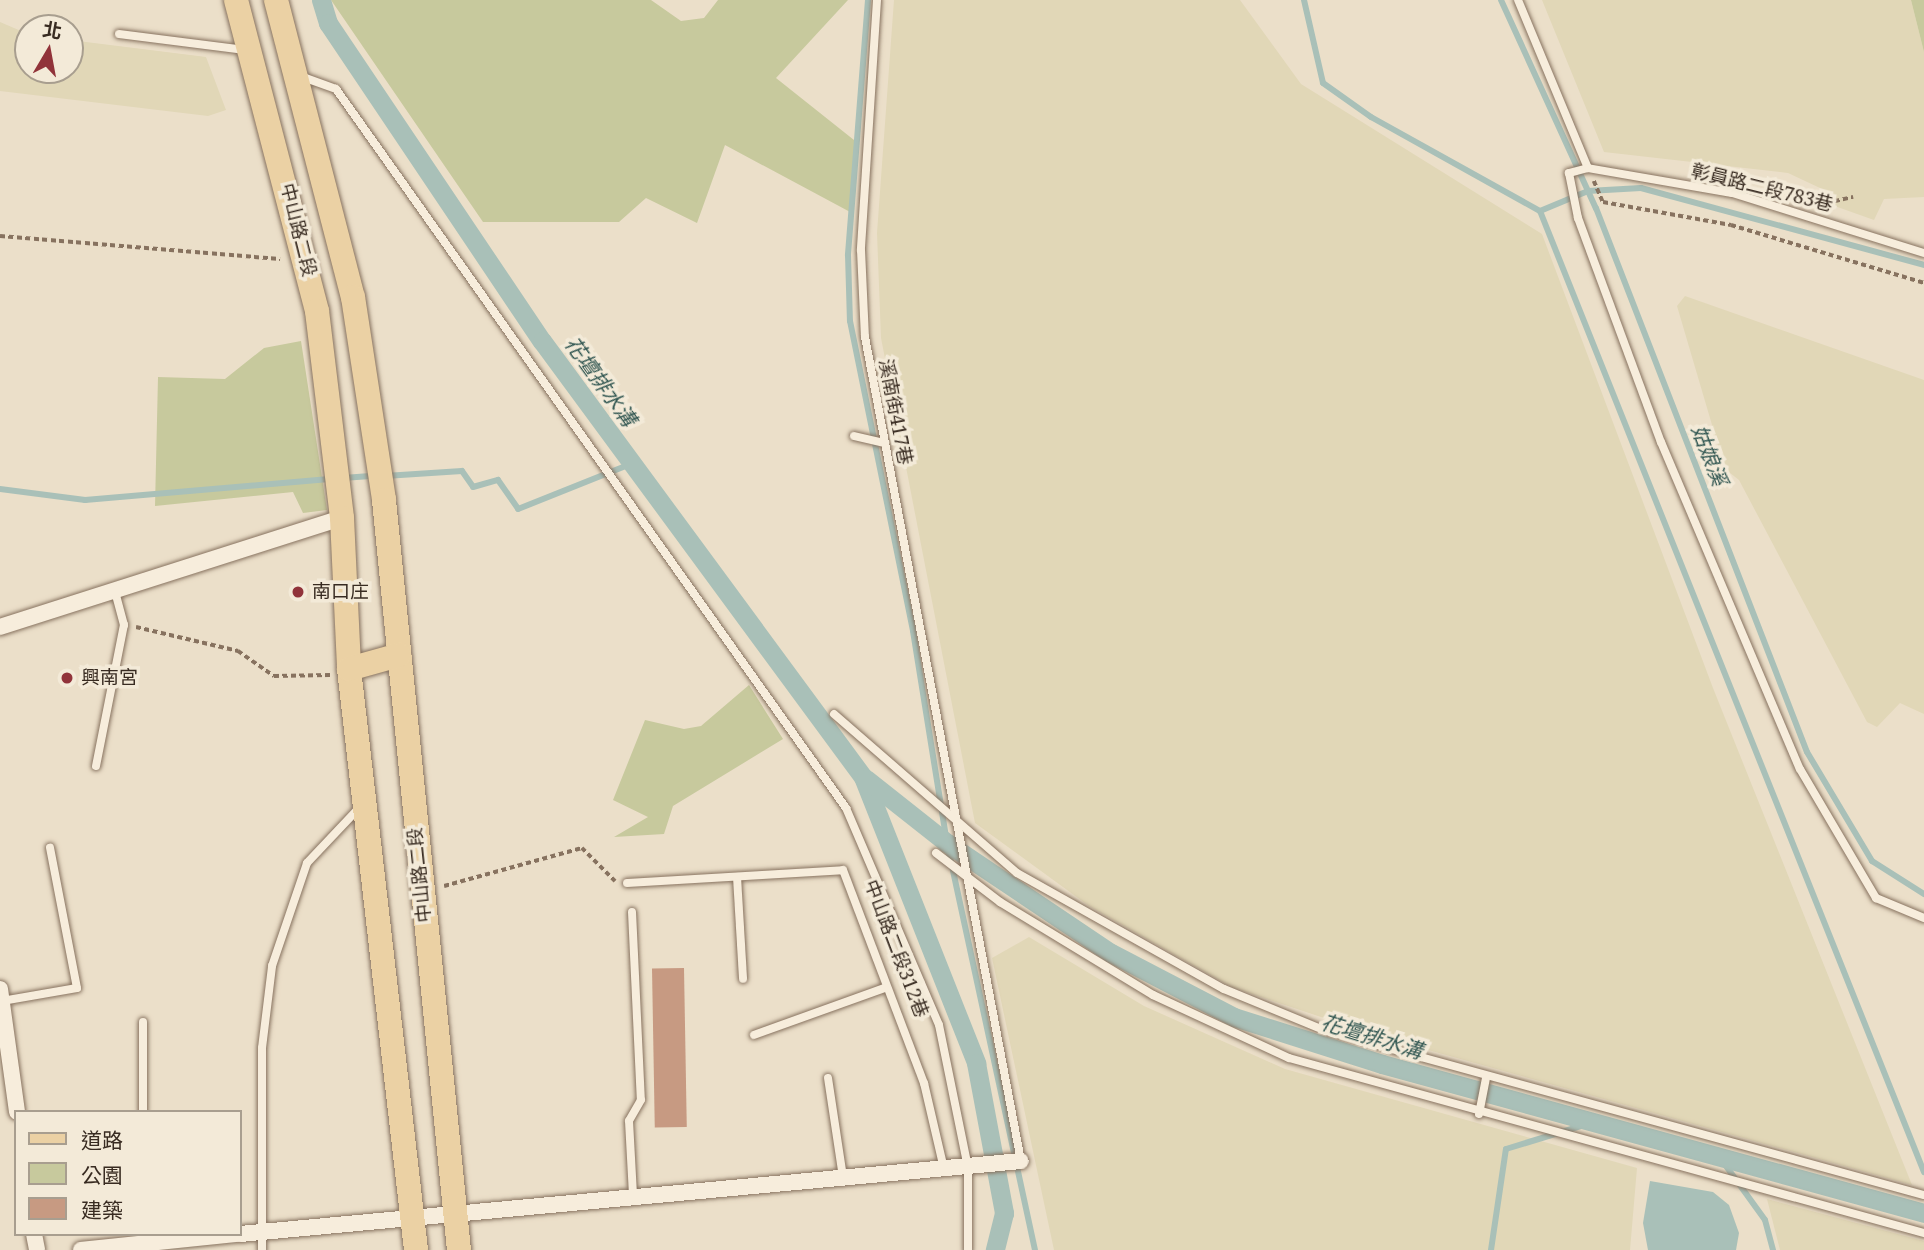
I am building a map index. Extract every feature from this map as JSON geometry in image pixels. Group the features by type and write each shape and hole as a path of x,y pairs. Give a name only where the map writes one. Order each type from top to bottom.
{"main road":[{"name":"中山路二段","path":"236,0 307,261 341,510 349,669 364,802 433,1212 458,1250"},
{"name":"中山路二段","path":"276,0 293,76 335,212 384,500 422,894 433,1212 416,1250"},
{"path":"349,669 399,655"}],"street":[{"path":"0,627 115,591 341,510"},
{"path":"1,995 17,1110"},
{"path":"242,1234 433,1212 1021,1161"},
{"path":"82,1250 142,1239 200,1236"}],"lane":[{"name":"溪南街417巷","path":"877,0 860,250 865,337 1021,1161"},
{"path":"1518,0 1588,168 1569,173 1578,218 1661,442 1800,769 1876,898 1924,918"},
{"path":"119,34 251,51"},
{"path":"293,76 311,76 336,89 846,808 939,1025 968,1167 968,1250"},
{"name":"彰員路二段783巷","path":"1588,168 1792,211 1924,253"},
{"path":"854,436 885,443"},
{"path":"96,766 124,625 115,591"},
{"path":"834,714 1017,873 1224,989 1326,1031 1924,1195"},
{"path":"262,1250 262,1048 272,966 307,863 364,802"},
{"path":"1,995 77,988 50,848"},
{"path":"936,853 967,876 1153,995 1289,1058 1479,1114 1924,1233"},
{"name":"中山路二段312巷","path":"627,883 843,870 924,1083 944,1169"},
{"path":"737,877 743,979"},
{"path":"632,912 641,1100 629,1121 633,1195"},
{"path":"754,1035 887,987"},
{"path":"143,1022 143,1110"},
{"path":"1479,1114 1486,1077"},
{"path":"828,1078 843,1177"}],"path":[{"path":"1588,168 1603,202 1731,225 1924,283"},
{"path":"1792,211 1853,197"},
{"path":"0,236 57,246 307,261"},
{"path":"124,625 209,641 259,662 274,676 349,669"},
{"path":"422,894 492,868 582,848 606,879 627,883"}],"shaded area":[{"path":"894,0 1240,0 1301,84 1542,234 1713,688 1912,1185 1378,1036 1231,987 1089,906 975,823 881,338 877,233"},
{"path":"1542,0 1911,0 1924,52 1924,197 1884,199 1874,220 1829,204 1835,195 1788,173 1604,152"},
{"path":"0,22 14,28 14,84 84,84 84,42 206,57 226,110 208,116 0,91"},
{"path":"1685,296 1924,380 1924,714 1900,703 1877,727 1867,722 1739,480 1725,469 1677,306"},
{"path":"1029,937 1144,1006 1285,1069 1637,1168 1630,1250 1054,1250 992,958"},
{"path":"1767,1199 1924,1241 1924,1250 1780,1250"}],"green space":[{"path":"331,0 651,0 681,21 704,18 718,0 848,0 776,78 859,144 852,213 725,145 697,223 646,198 619,222 483,222"},
{"path":"1911,0 1924,0 1924,52"},
{"path":"301,341 327,510 303,513 293,492 155,506 158,377 225,379 264,348"},
{"path":"749,685 783,739 673,806 664,834 614,837 648,817 613,800 645,720 684,729 701,726"}],"water":[{"path":"1650,1181 1713,1192 1729,1205 1739,1233 1736,1250 1648,1250 1643,1223"}],"building":[{"path":"684,968 687,1127 655,1128 652,969"}],"waterway":[{"name":"花壇排水溝","path":"321,0 328,23 542,341 863,777 976,1063 1004,1213 995,1250"},
{"path":"868,0 848,255 850,321 913,631 947,843 1035,1250"},
{"path":"1304,0 1323,83 1371,117 1540,211 1924,1172"},
{"name":"姑娘溪","path":"1501,0 1596,208 1807,752 1872,861 1924,894"},
{"path":"1540,211 1588,191 1641,188 1924,265"},
{"path":"385,476 462,471 473,487 498,480 518,509 633,463"},
{"path":"343,478 374,476"},
{"path":"0,489 85,500 332,479"},
{"name":"花壇排水溝","path":"866,779 947,843 1111,953 1234,1017 1382,1064 1924,1213"},
{"path":"1491,1250 1506,1149 1591,1123"},
{"path":"1721,1159 1765,1220 1773,1250"}],"place":[{"name":"南口庄","path":"298,592"},
{"name":"興南宮","path":"67,678"}]}
